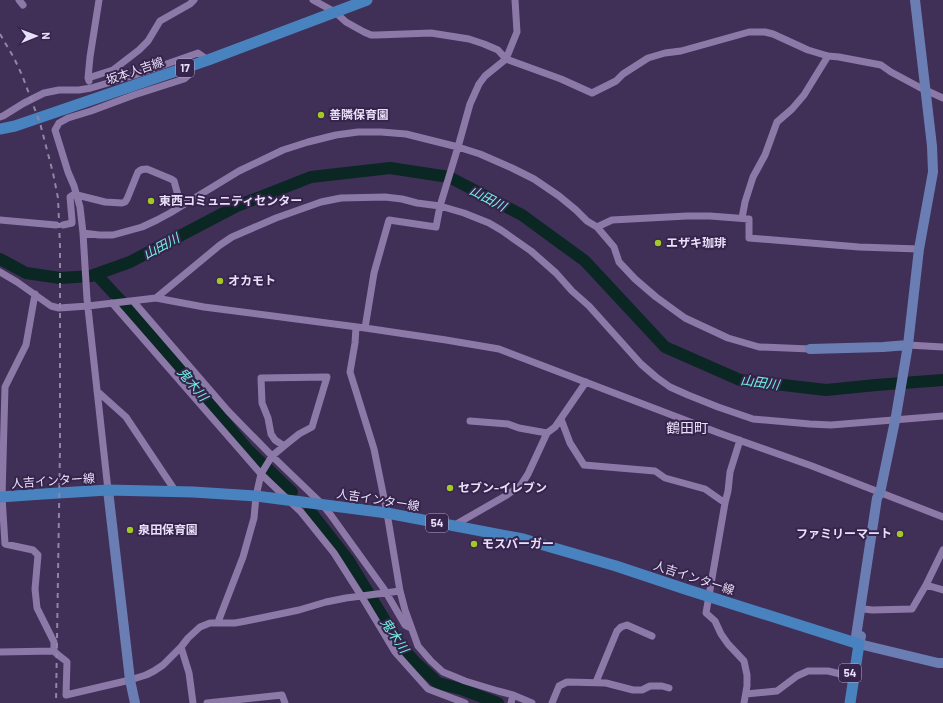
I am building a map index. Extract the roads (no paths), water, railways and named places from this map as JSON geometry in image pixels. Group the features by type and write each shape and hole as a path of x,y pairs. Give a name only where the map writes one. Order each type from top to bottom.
{"main road":[{"name":"坂本人吉線","path":"0,129 23,123 208,60 367,0"},
{"name":"人吉インター線","path":"1,497 108,490 176,492 256,496 387,513 523,539 616,566 857,644"},
{"name":"54","path":"845,703 857,644"},
{"name":"54","path":"850,703 857,644"}],"street":[{"path":"91,88 88,78 99,0"},
{"path":"88,78 113,70 148,41 160,20 190,4 194,0"},
{"path":"313,0 335,12 346,22 371,35 431,33 469,39 498,50 506,59 561,79 592,93 616,81 623,74 648,58 665,53 681,51 749,32 765,32 773,34 808,50 828,56 882,65 891,72 943,98"},
{"path":"365,328 374,273 389,220 436,227 440,206 470,104 479,84 485,76 506,59 517,32 515,0"},
{"path":"857,644 877,498 880,493 895,418 907,348 919,248 932,172 932,146 915,0"},
{"path":"0,117 44,93 59,90 79,90 91,88 135,75 198,53 208,60"},
{"path":"742,218 745,202 753,177 765,155 777,122 804,95 828,56"},
{"path":"135,703 130,680 87,303 80,207 55,130 59,123 68,118 184,79 189,76 191,71 190,66"},
{"path":"83,236 112,235 142,228 239,171 283,150 336,135 358,132 400,133 480,154 534,179 559,196 587,221 597,227 614,247 619,262 656,298 685,318 728,338 759,347 810,349 943,347"},
{"path":"0,220 60,225 72,223 70,197 76,195 105,202 125,202 138,172 144,169 174,181 181,206"},
{"path":"156,298 220,245 232,237 276,218 321,202 341,198 402,198 416,203 440,206 464,213 489,223 531,251 556,273 572,291 589,306 641,364 670,387 688,395 753,419 810,424 831,424 895,418 943,416"},
{"path":"597,227 612,220 680,216 742,218 749,219 749,238 859,247 919,248"},
{"path":"0,272 51,306 59,308 87,303 112,303 156,298 204,307 365,328 499,349 812,466 943,517"},
{"path":"35,294 26,345 2,386 1,497 5,544 33,550 38,555 35,589 37,608 54,642 54,651 67,662 66,695 130,680 154,671 163,665 200,627 210,622 235,623 299,610 346,598 400,591"},
{"path":"133,301 228,411 322,504 385,593 405,625 411,628"},
{"path":"112,303 261,474 301,512 334,553 365,596 395,652 428,688 465,703"},
{"path":"356,327 350,372 374,449 387,513 400,591 418,646 443,672 466,681 513,695 532,703"},
{"path":"218,622 243,557 254,518 256,496 261,474 272,456 299,434 312,427 327,377 261,378 262,403 268,418 271,434 284,446"},
{"path":"453,526 507,495 521,485 528,474 547,433 555,427 586,382"},
{"path":"97,391 126,417 176,492"},
{"path":"561,419 570,443 584,465 654,471 664,478 705,489 725,502"},
{"path":"470,421 508,424 519,428 547,433"},
{"path":"740,440 730,472 728,491 706,613 715,621 728,644 744,660 747,675 744,703"},
{"path":"857,644 881,500 880,493"},
{"path":"864,609 912,609 926,585 943,550"},
{"path":"926,585 943,590"},
{"path":"596,682 617,630 627,625 652,636"},
{"path":"857,644 943,663"},
{"path":"181,647 189,673 193,703"},
{"path":"0,652 54,651"},
{"path":"746,694 777,692 797,676 808,671 828,671 850,676"},
{"path":"552,703 559,686 568,682 606,682 633,690 642,690 650,686 662,686 668,688"},
{"path":"207,703 282,694 285,703"},
{"path":"511,703 513,695"}],"waterway":[{"name":"山田川","path":"0,259 26,273 60,278 91,276 130,262 237,206 311,177 390,168 449,177 522,215 585,261 665,347 740,380 826,390 943,380"},
{"name":"鬼木川","path":"96,274 157,340 248,450 292,492"},
{"name":"鬼木川","path":"310,511 349,561 400,645 414,661 438,683 461,689 498,703"}],"railway":[{"path":"0,34 22,75 40,123 58,198 60,246 60,447 56,703"}],"place":[{"name":"善隣保育園","path":"321,115"},
{"name":"東西コミュニティセンター","path":"151,201"},
{"name":"エザキ珈琲","path":"658,243"},
{"name":"オカモト","path":"220,281"},
{"name":"セブン-イレブン","path":"450,488"},
{"name":"泉田保育園","path":"130,530"},
{"name":"ファミリーマート","path":"900,534"},
{"name":"モスバーガー","path":"474,544"}],"district":[{"name":"鶴田町","path":"687,428"}]}
